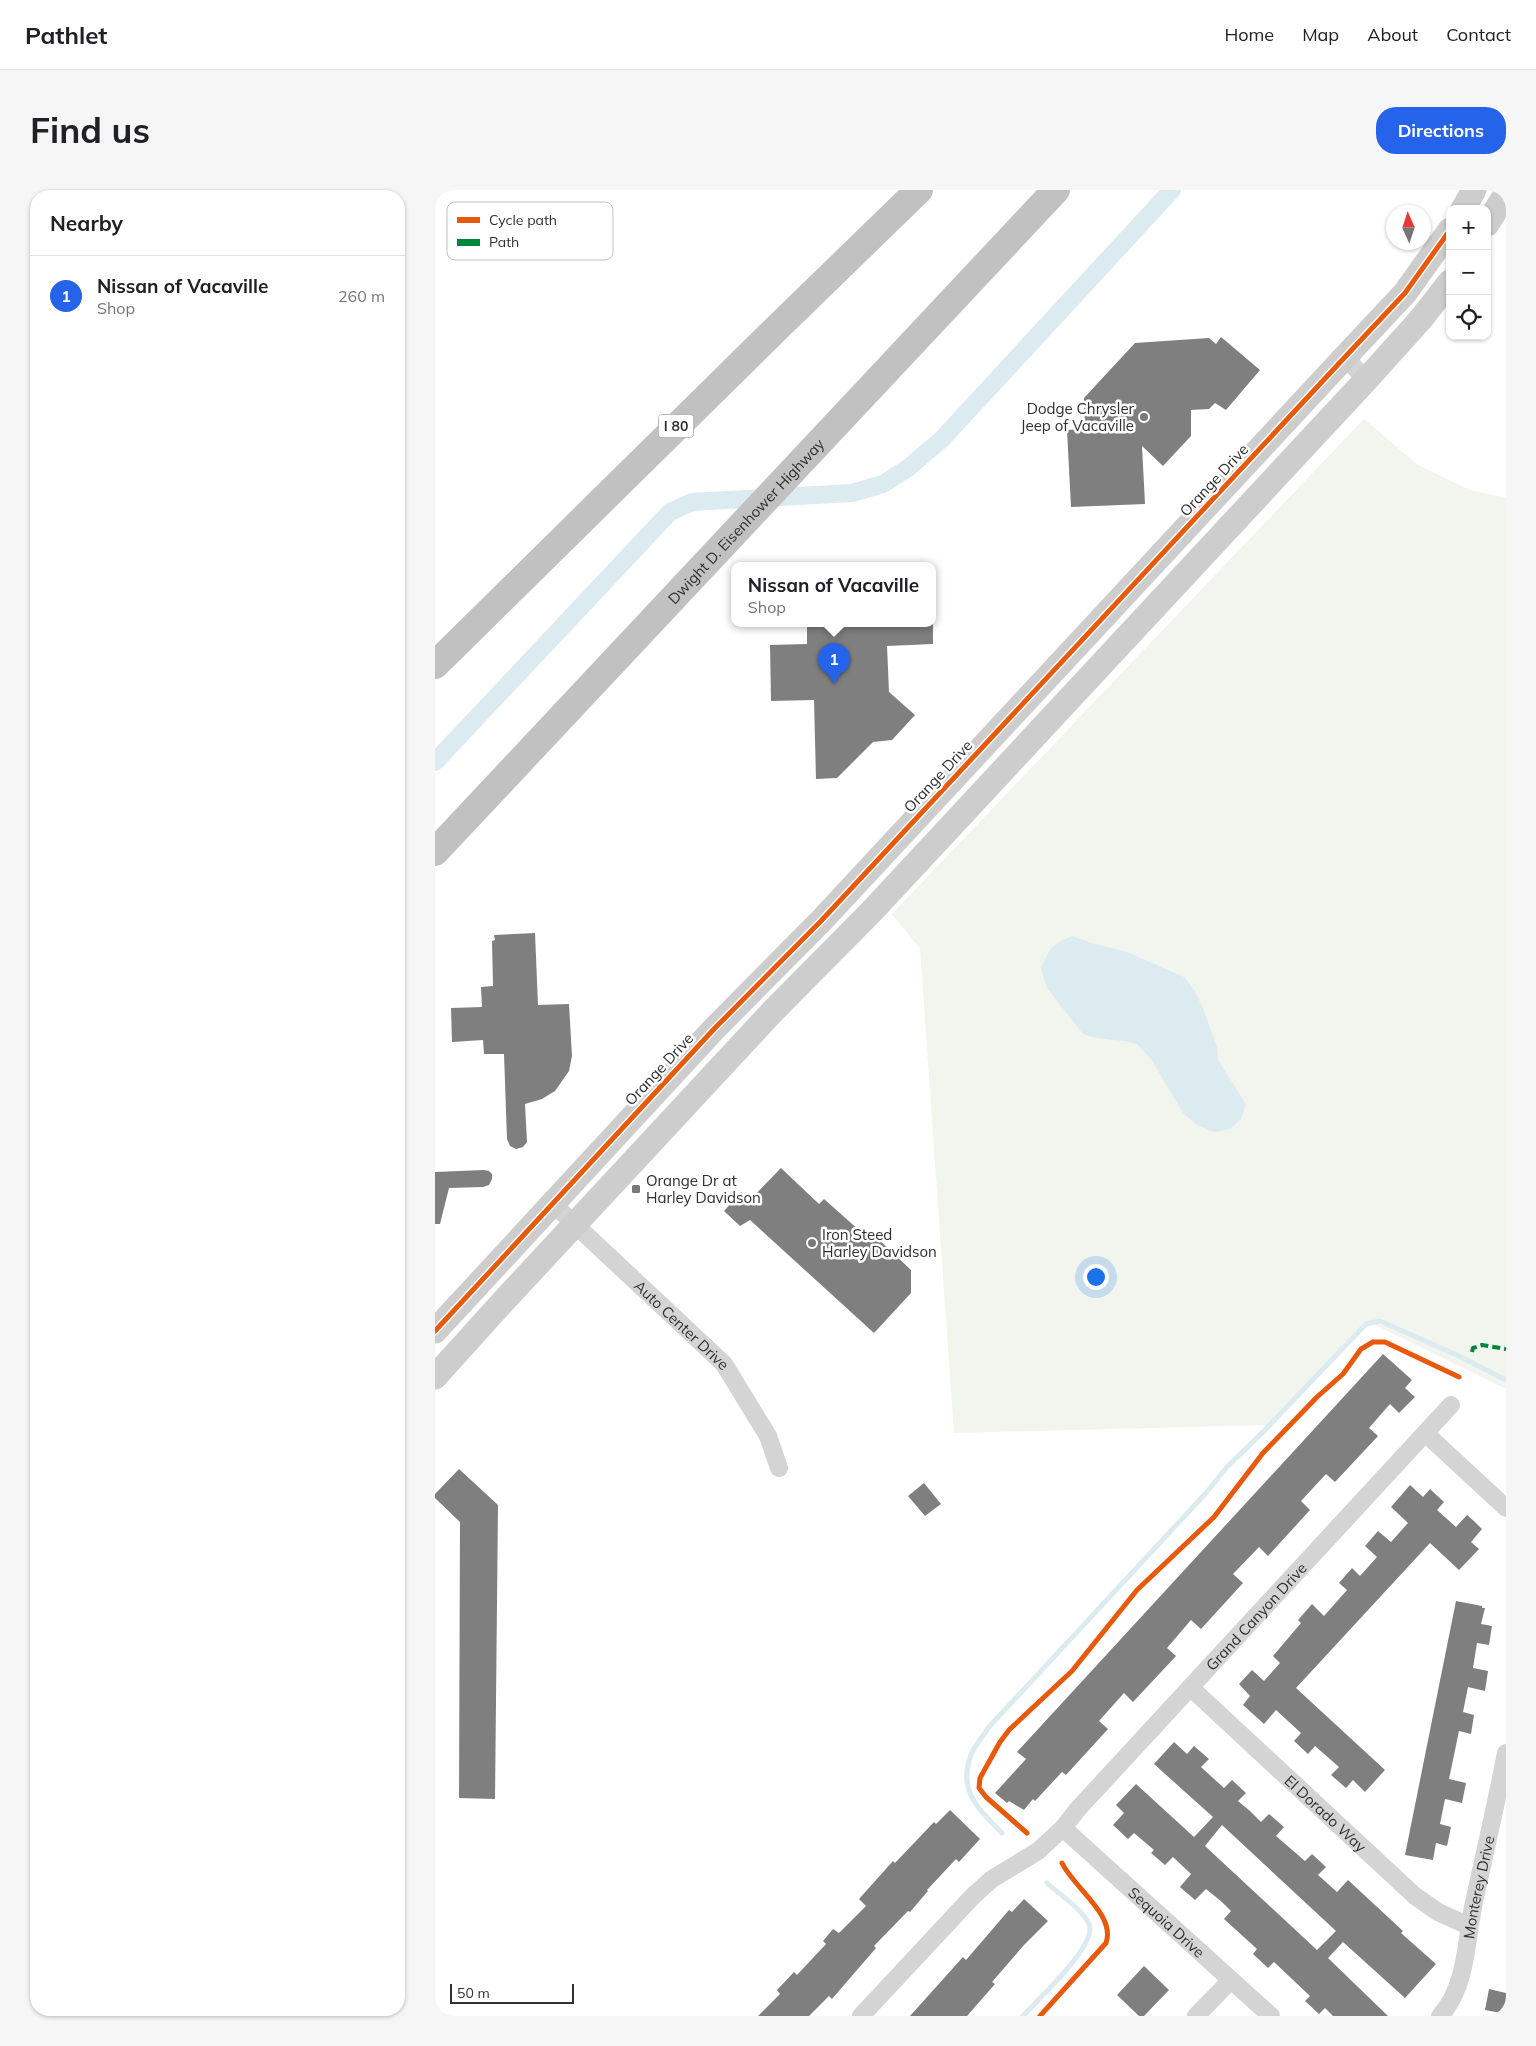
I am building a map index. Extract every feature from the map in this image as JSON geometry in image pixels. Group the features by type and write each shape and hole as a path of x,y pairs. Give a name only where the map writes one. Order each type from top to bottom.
{"highway":[{"name":"I 80","path":"435,665 751,352 919,190"},
{"name":"Dwight D. Eisenhower Highway","path":"435,852 1056,190"}],"street":[{"path":"1465,205 1474,190"},
{"path":"1491,218 1506,194"},
{"name":"Orange Drive","path":"435,1331 713,1029 827,915 1405,293 1446,236"},
{"path":"435,1377 773,1011 873,910 1366,380 1420,320 1446,287"},
{"path":"1345,358 1366,380"},
{"name":"Auto Center Drive","path":"552,1203 724,1364 768,1436 779,1468"},
{"name":"Grand Canyon Drive","path":"861,2016 973,1896 992,1879 1038,1851 1063,1828 1077,1810 1451,1405"},
{"path":"1425,1433 1506,1508"},
{"name":"El Dorado Way","path":"1191,1688 1415,1896 1438,1912 1469,1926"},
{"name":"Monterey Drive","path":"1440,2016 1456,1991 1463,1967 1469,1926 1506,1753"},
{"name":"Sequoia Drive","path":"1063,1828 1271,2016"},
{"path":"1195,2016 1231,1980"}],"shaded area":[{"path":"1364,419 1418,465 1470,490 1506,498 1506,1389 1367,1321 1267,1425 954,1433 920,949 892,914"},
{"path":"1072,936 1127,952 1184,977 1195,991 1204,1011 1217,1047 1218,1060 1246,1104 1241,1119 1230,1129 1214,1132 1197,1125 1183,1113 1151,1059 1137,1044 1096,1038 1083,1034 1047,988 1041,969 1052,948 1059,942"}],"building":[{"path":"1221,337 1260,370 1226,410 1215,403 1209,409 1191,410 1191,436 1163,466 1142,446 1145,504 1071,507 1067,430 1085,429 1084,398 1135,343 1209,338 1216,344"},
{"path":"807,627 933,627 933,644 887,646 889,692 915,715 892,740 873,742 837,778 816,779 814,700 771,701 770,645 807,644"},
{"path":"535,933 538,1005 569,1004 572,1056 569,1071 555,1091 542,1099 525,1104 527,1142 523,1147 516,1149 510,1146 507,1139 504,1054 484,1054 483,1040 452,1042 451,1008 482,1007 481,987 493,986 492,941 495,940 494,935"},
{"path":"781,1168 819,1204 824,1199 869,1239 873,1234 911,1270 911,1293 874,1333 750,1220 740,1226 724,1211 741,1192 750,1200"},
{"path":"484,1170 492,1174 489,1185 483,1187 449,1188 440,1224 435,1224 435,1172"},
{"path":"1383,1354 1412,1380 1405,1388 1415,1397 1399,1413 1390,1404 1369,1428 1378,1436 1335,1482 1326,1474 1301,1501 1310,1510 1268,1556 1259,1547 1233,1574 1243,1583 1201,1629 1191,1620 1167,1648 1176,1656 1133,1702 1124,1693 1099,1721 1108,1729 1066,1775 1062,1772 1024,1810 1009,1801 1007,1803 995,1793 1026,1759 1017,1752"},
{"path":"459,1469 498,1505 495,1799 459,1798 460,1522 435,1498 435,1494"},
{"path":"924,1483 941,1504 925,1516 908,1496"},
{"path":"1410,1485 1423,1497 1430,1489 1444,1502 1437,1510 1456,1527 1467,1515 1475,1522 1482,1529 1471,1542 1479,1549 1459,1570 1430,1543 1296,1688 1385,1770 1365,1792 1353,1780 1346,1788 1331,1775 1339,1767 1315,1746 1308,1754 1294,1741 1301,1733 1276,1710 1264,1724 1243,1705 1250,1696 1239,1684 1252,1670 1264,1681 1280,1663 1273,1656 1301,1623 1298,1620 1312,1604 1324,1616 1347,1590 1339,1583 1352,1568 1360,1576 1377,1557 1365,1546 1378,1531 1391,1542 1408,1523 1391,1507"},
{"path":"1456,1601 1485,1608 1481,1624 1492,1626 1489,1645 1477,1643 1473,1668 1488,1671 1485,1691 1468,1687 1463,1712 1474,1715 1471,1734 1459,1731 1449,1779 1466,1783 1462,1803 1445,1799 1440,1824 1451,1827 1447,1846 1436,1843 1433,1860 1405,1855"},
{"path":"1174,1742 1187,1754 1194,1746 1209,1759 1201,1767 1224,1788 1232,1780 1246,1793 1238,1801 1261,1822 1269,1814 1284,1827 1276,1836 1305,1861 1312,1854 1326,1867 1318,1875 1337,1892 1348,1880 1403,1931 1401,1933 1436,1964 1405,1998 1343,1942 1328,1958 1388,2016 1333,2016 1325,2008 1319,2014 1305,2001 1310,1996 1274,1962 1268,1968 1253,1954 1257,1949 1224,1919 1231,1911 1222,1902 1206,1889 1195,1900 1180,1887 1191,1874 1173,1857 1165,1865 1151,1853 1154,1850 1134,1833 1128,1839 1113,1825 1124,1813 1116,1805 1136,1784 1194,1837 1213,1817 1154,1764","holes":["1222,1825 1336,1931 1317,1950 1205,1846"]},
{"path":"950,1810 980,1839 959,1862 956,1859 927,1890 910,1912 908,1911 874,1946 876,1948 832,1999 829,1996 809,2016 758,2016 780,1994 777,1990 794,1972 797,1975 826,1944 823,1941 833,1929 839,1933 866,1906 859,1899 893,1861 895,1863 934,1822 936,1824"},
{"path":"1024,1899 1048,1921 992,1982 995,1984 967,2016 910,2016 963,1957 966,1960 1009,1910 1012,1912"},
{"path":"1144,1966 1169,1990 1144,2016 1139,2016 1117,1995"},
{"path":"1489,1989 1506,1993 1506,2014 1485,2010"}],"waterway":[{"path":"435,762 670,512 692,502 852,493 883,484 908,468 942,439 1172,190"},
{"path":"1002,1833 978,1807 969,1789 967,1779 967,1768 972,1752 988,1728 1206,1493 1227,1467 1366,1324 1380,1321 1459,1356 1506,1380"},
{"path":"1023,2016 1065,1972 1076,1958 1089,1933 1089,1924 1081,1913 1047,1883"}],"marked path":[{"path":"1472,1352 1473,1348 1482,1345 1506,1349"}],"cycle path":[{"path":"435,1331 714,1029 821,921 1405,293 1446,236"},
{"path":"1027,1833 986,1797 979,1788 980,1778 1000,1742 1009,1730 1072,1671 1137,1590 1214,1517 1263,1453 1317,1397 1343,1374 1361,1349 1373,1342 1385,1342 1459,1377"},
{"path":"1040,2016 1106,1943 1105,1922 1100,1912 1062,1863"}],"place":[{"name":"Dodge Chrysler Jeep of Vacaville","path":"1144,417"},
{"name":"Nissan of Vacaville","path":"834,684"},
{"name":"Orange Dr at Harley Davidson","path":"636,1189"},
{"name":"Iron Steed Harley Davidson","path":"812,1243"}]}
